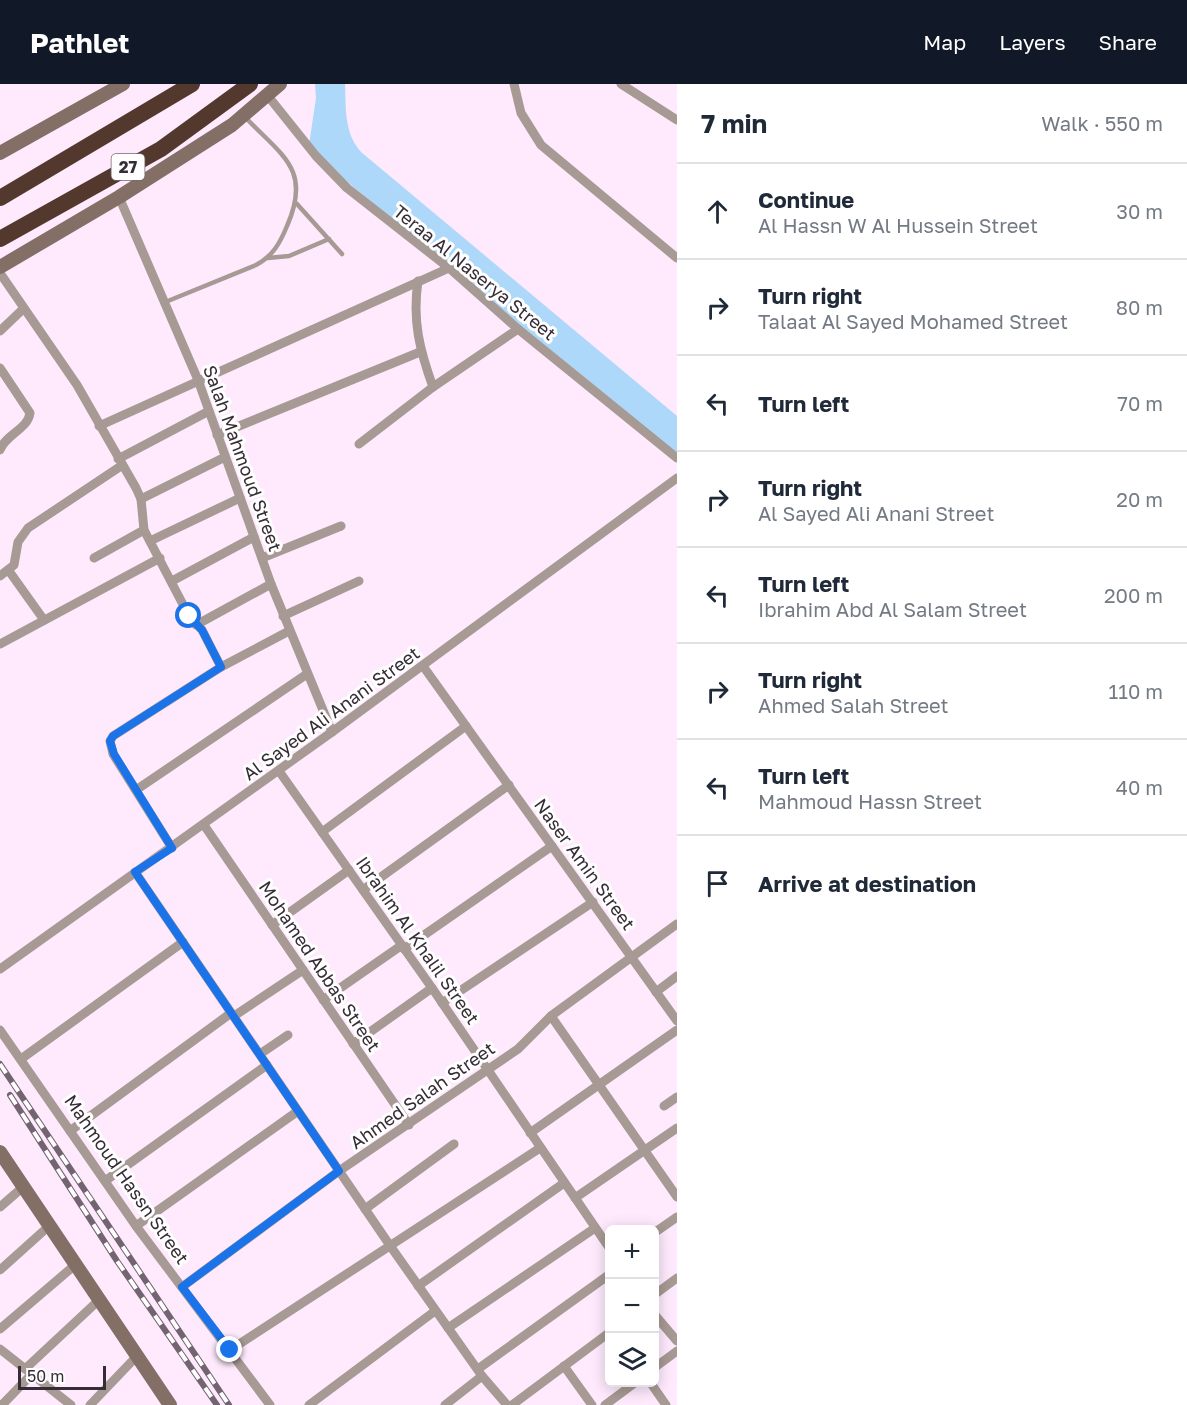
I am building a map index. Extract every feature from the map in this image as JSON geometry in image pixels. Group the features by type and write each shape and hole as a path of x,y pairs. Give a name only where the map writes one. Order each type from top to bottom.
{"highway":[{"name":"27","path":"0,198 192,84"},
{"name":"27","path":"0,239 161,149 250,84"}],"street":[{"path":"0,153 123,84"},
{"path":"0,267 119,197 245,116 280,84"},
{"path":"514,84 517,101 526,124 549,154 677,258"},
{"path":"621,84 677,120"},
{"name":"Teraa Al Naserya Street","path":"268,96 316,156 347,188 449,268 518,329 677,458"},
{"name":"Salah Mahmoud Street","path":"119,197 198,380 283,616 332,732"},
{"path":"99,426 449,268"},
{"path":"0,273 22,310 77,385 141,499 144,530 221,667"},
{"path":"418,281 415,317 420,352 433,387"},
{"path":"0,331 22,310"},
{"path":"359,444 433,387 518,329"},
{"path":"218,435 420,352"},
{"path":"0,368 30,413 29,420 7,438 0,450"},
{"path":"44,620 4,574 15,562 18,542 28,528 120,462 209,411"},
{"path":"141,499 225,457"},
{"name":"Al Sayed Ali Anani Street","path":"0,969 279,771 677,478"},
{"path":"150,541 240,498"},
{"path":"262,558 341,526"},
{"path":"94,558 144,530"},
{"path":"172,581 255,537"},
{"path":"0,644 160,558"},
{"path":"283,616 359,581"},
{"path":"196,625 271,584"},
{"path":"172,848 111,748 113,736 221,667 289,631"},
{"name":"Naser Amin Street","path":"423,666 677,1021"},
{"path":"136,790 308,674"},
{"path":"322,832 466,726"},
{"name":"Ibrahim Al Khalil Street","path":"279,771 432,988 605,1243"},
{"path":"363,890 509,785"},
{"name":"Mohamed Abbas Street","path":"204,825 409,1125"},
{"path":"323,1000 552,846"},
{"path":"272,925 349,870"},
{"path":"135,872 435,1311 480,1373 507,1405"},
{"path":"442,1003 593,902"},
{"name":"Ahmed Salah Street","path":"182,1287 339,1171 518,1049 551,1016 677,924"},
{"path":"21,1059 183,942"},
{"path":"70,1131 233,1015 303,970"},
{"path":"656,992 677,976"},
{"path":"353,1044 432,988"},
{"path":"551,1016 677,1197"},
{"name":"Mahmoud Hassn Street","path":"0,1030 136,1226 270,1405"},
{"path":"530,1133 677,1030"},
{"path":"260,1054 288,1035"},
{"path":"105,1181 267,1065"},
{"path":"664,1106 677,1097"},
{"path":"136,1226 298,1111"},
{"path":"575,1198 677,1128"},
{"path":"365,1209 454,1144"},
{"path":"230,1350 540,1148"},
{"path":"0,1152 170,1405"},
{"path":"418,1286 564,1183"},
{"path":"0,1208 23,1187"},
{"path":"659,1230 677,1217"},
{"path":"0,1270 49,1226"},
{"path":"448,1328 596,1228"},
{"path":"0,1329 75,1265"},
{"path":"444,1405 480,1373 605,1277"},
{"path":"659,1291 677,1278"},
{"path":"2,1405 28,1372 99,1300"},
{"path":"309,1405 435,1311"},
{"path":"659,1320 677,1341"},
{"path":"512,1405 608,1333"},
{"path":"0,1349 68,1404"},
{"path":"659,1364 677,1351"},
{"path":"90,1405 136,1357"},
{"path":"564,1366 592,1405"},
{"path":"605,1405 630,1387"},
{"path":"653,1387 666,1405"}],"lane":[{"path":"245,116 293,171 298,193 297,204 279,245 268,258"},
{"path":"297,204 342,254"},
{"path":"163,303 268,258 289,256 329,239"}],"water":[{"path":"315,84 345,84 346,111 351,137 361,152 677,416 677,456 315,155 309,145 316,98"}],"railway":[{"path":"0,1064 229,1405"},
{"path":"10,1095 117,1261 217,1405"}],"route":[{"path":"189,616 202,630 221,667 113,736 110,741 114,754 172,848 135,872 339,1171 182,1287 230,1350"}]}
